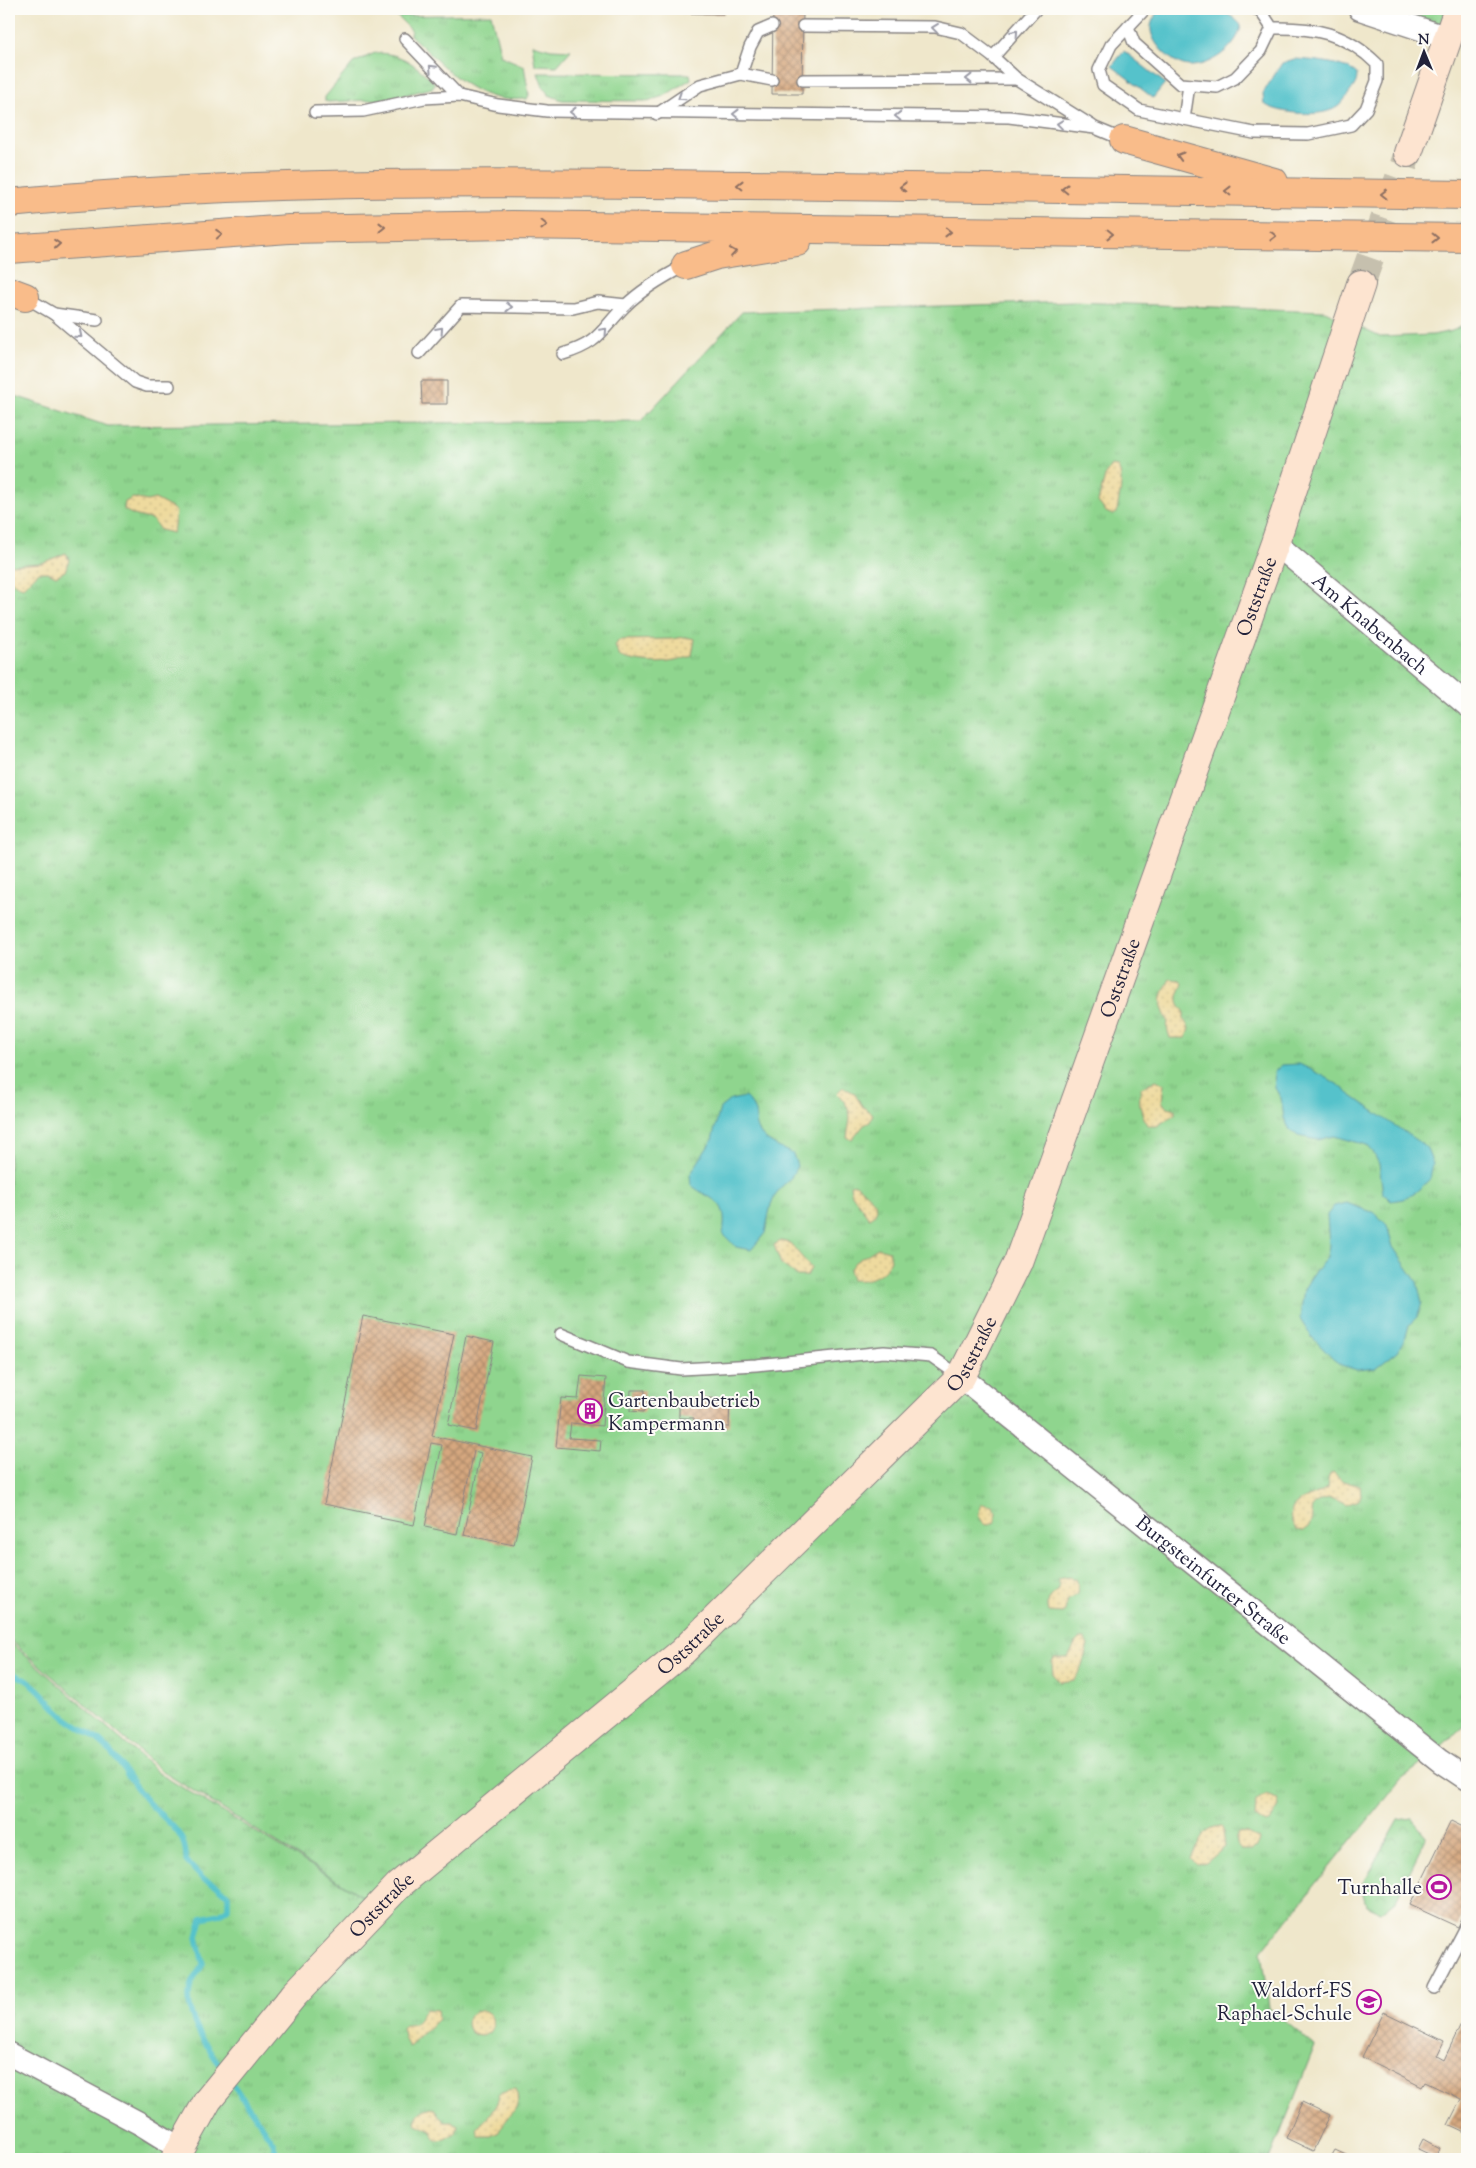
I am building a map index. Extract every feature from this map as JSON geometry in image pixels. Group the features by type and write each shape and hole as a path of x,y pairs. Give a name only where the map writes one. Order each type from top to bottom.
{"highway":[{"path":"1124,140 1312,192"},
{"path":"9,203 58,198 289,186 512,182 1467,195"},
{"path":"9,249 289,229 512,225 1467,238"},
{"path":"686,265 717,255 864,231"}],"street":[{"path":"1360,9 1448,38"},
{"path":"1408,153 1458,9"},
{"name":"Oststraße","path":"178,2154 208,2100 294,1995 399,1885 682,1652 961,1377 1018,1262 1275,543 1361,284"},
{"name":"Am Knabenbach","path":"1275,543 1467,705"},
{"name":"Burgsteinfurter Straße","path":"961,1377 1432,1755 1467,1779"},
{"path":"9,2054 139,2123 178,2154"}],"lane":[{"path":"993,57 1036,9"},
{"path":"1145,9 1111,45 1099,70 1103,84 1139,110 1254,133 1308,134 1351,125 1366,109 1377,81 1376,64 1362,50 1329,33 1301,28 1272,28"},
{"path":"1256,9 1260,10 1272,28"},
{"path":"741,74 750,47 758,32 772,26"},
{"path":"803,26 935,27 961,33 993,57 1017,79 1095,128 1124,140"},
{"path":"1128,27 1134,43 1180,84 1217,87 1235,78 1261,51 1272,28"},
{"path":"404,39 459,96"},
{"path":"657,114 700,85 741,74 772,80"},
{"path":"803,80 1017,79"},
{"path":"1184,119 1189,85"},
{"path":"315,112 363,111 424,98 459,96 498,105 547,111 657,114 1009,117 1095,128"},
{"path":"562,354 584,348 601,335 626,305 661,278 686,265"},
{"path":"17,294 54,314 135,382 148,386 170,386"},
{"path":"419,353 461,306 574,308 598,302 626,305"},
{"path":"54,314 96,320"},
{"path":"560,1334 628,1362 681,1369 756,1365 884,1352 931,1356 961,1377"},
{"path":"1434,1988 1467,1925"}],"green space":[{"path":"1368,9 1467,9 1467,43"},
{"path":"491,14 501,56 524,66 529,95 527,99 506,99 489,96 464,83 410,35 411,30 397,16"},
{"path":"532,44 551,49 571,50 557,66 535,65"},
{"path":"375,53 400,57 420,70 434,82 434,85 432,88 389,99 325,101 325,97 353,63"},
{"path":"538,73 690,74 691,79 664,96 647,101 562,100 549,95 543,87"},
{"path":"1073,302 1325,311 1380,337 1433,335 1452,331 1467,324 1467,1723 1419,1766 1401,1779 1261,1952 1269,2008 1315,2046 1270,2159 262,2159 264,2148 257,2159 9,2159 9,1641 160,1774 378,1906 163,1772 9,1639 9,394 108,426 641,421 742,312"},
{"path":"1412,1818 1427,1836 1396,1900 1381,1912 1366,1905 1361,1886 1398,1820"}],"sand":[{"path":"1110,466 1118,467 1121,478 1117,513 1113,515 1106,512 1098,502 1106,473"},
{"path":"133,498 147,501 155,499 172,508 176,512 173,533 160,530 153,520 124,510 125,502"},
{"path":"66,553 69,560 65,571 56,576 48,572 39,572 23,587 11,580 9,565 42,563"},
{"path":"685,637 695,639 692,655 675,661 656,663 620,657 615,646 619,640"},
{"path":"1170,979 1179,980 1183,984 1179,992 1178,1001 1184,1011 1184,1020 1189,1028 1186,1038 1170,1038 1167,1028 1168,1021 1163,1009 1162,996"},
{"path":"1156,1080 1164,1084 1162,1101 1165,1106 1175,1109 1175,1114 1157,1126 1149,1126 1142,1112 1140,1093 1141,1088"},
{"path":"843,1087 854,1093 863,1107 873,1114 870,1122 864,1125 852,1140 847,1137 850,1113 846,1104 837,1093"},
{"path":"856,1184 875,1202 877,1208 875,1214 869,1218 851,1193 850,1185"},
{"path":"781,1241 790,1243 811,1268 807,1276 797,1276 781,1264 774,1245"},
{"path":"878,1248 889,1251 891,1260 888,1266 880,1274 870,1279 852,1280 849,1270 855,1262"},
{"path":"1333,1472 1343,1481 1360,1486 1361,1495 1359,1500 1346,1505 1329,1498 1321,1500 1313,1506 1312,1520 1307,1528 1304,1531 1297,1530 1292,1521 1291,1514 1293,1508 1305,1498 1328,1488 1330,1474"},
{"path":"982,1504 992,1506 996,1512 995,1522 988,1525 984,1524 978,1515"},
{"path":"1069,1577 1075,1579 1078,1585 1077,1594 1067,1601 1065,1611 1062,1613 1049,1612 1048,1602 1059,1590 1059,1579"},
{"path":"1079,1639 1084,1639 1088,1645 1081,1668 1074,1680 1060,1682 1053,1675 1052,1662 1054,1658 1067,1658"},
{"path":"1266,1795 1277,1799 1279,1806 1269,1822 1263,1823 1255,1818 1256,1801"},
{"path":"1221,1826 1225,1847 1206,1863 1197,1865 1191,1859 1202,1837 1214,1827"},
{"path":"1245,1832 1259,1839 1257,1847 1251,1850 1241,1850 1239,1848 1236,1844 1238,1833"},
{"path":"425,2009 437,2010 438,2019 409,2047 402,2029 405,2025 417,2021"},
{"path":"480,2010 489,2014 493,2023 489,2032 480,2036 471,2032 467,2023 471,2014"},
{"path":"515,2089 518,2102 499,2132 491,2136 479,2136 477,2129 494,2109 500,2093"},
{"path":"433,2107 444,2122 452,2122 458,2125 456,2133 446,2139 436,2140 431,2131 415,2123 417,2116 421,2112"}],"water":[{"path":"1203,8 1214,10 1233,18 1241,25 1235,40 1222,54 1206,63 1189,66 1183,65 1163,52 1151,33 1153,19 1159,9"},
{"path":"1124,51 1165,83 1153,98 1112,66"},
{"path":"1294,59 1336,64 1357,74 1357,80 1339,106 1321,113 1290,112 1264,104 1263,93 1282,63"},
{"path":"1299,1064 1332,1081 1426,1147 1433,1164 1430,1179 1417,1191 1403,1199 1391,1201 1383,1193 1379,1164 1367,1145 1334,1136 1318,1140 1298,1136 1290,1130 1284,1118 1281,1098 1275,1088 1274,1072 1282,1065"},
{"path":"745,1097 755,1111 758,1128 763,1137 770,1143 793,1154 797,1166 790,1179 779,1189 771,1204 765,1233 751,1250 736,1247 723,1234 724,1222 721,1207 712,1198 691,1185 690,1175 712,1140 720,1108 730,1100"},
{"path":"1346,1203 1375,1213 1387,1225 1393,1247 1417,1282 1422,1303 1417,1317 1409,1325 1406,1336 1397,1352 1376,1368 1357,1370 1341,1365 1311,1336 1300,1318 1304,1289 1315,1271 1327,1258 1329,1245 1327,1215 1334,1206"}],"building":[{"path":"599,9 724,9 724,14 599,12"},
{"path":"773,9 803,9 802,94 772,94"},
{"path":"421,381 447,381 447,404 422,404"},
{"path":"363,1316 454,1334 432,1436 532,1457 514,1545 464,1535 481,1453 474,1451 457,1534 425,1527 442,1445 431,1443 414,1525 324,1504"},
{"path":"466,1336 494,1342 476,1431 448,1425"},
{"path":"581,1376 606,1378 602,1426 571,1423 569,1438 601,1440 600,1451 556,1447 561,1398 578,1399"},
{"path":"631,1390 645,1390 644,1412 630,1411"},
{"path":"679,1397 730,1399 729,1427 694,1426 694,1418 679,1418"},
{"name":"Turnhalle","path":"1451,1821 1467,1829 1467,1907 1458,1927 1410,1905"},
{"path":"1467,2011 1467,2134 1448,2125 1461,2099 1425,2082 1422,2087 1362,2057 1384,2012 1444,2041 1437,2056 1444,2060"},
{"path":"1302,2102 1330,2115 1313,2151 1286,2138"},
{"path":"1423,2139 1439,2148 1435,2157 1418,2149"},
{"path":"1335,2150 1355,2159 1330,2159"}],"waterway":[{"path":"9,1672 32,1684 63,1716 102,1743 114,1756 146,1800 179,1834 186,1851 186,1861 203,1879 218,1886 228,1895 228,1908 220,1914 202,1918 197,1937 203,1964 191,1985 189,1999 190,2010 198,2031 223,2069"},
{"path":"232,2083 273,2142 276,2153 274,2159"}],"tunnel":[{"path":"1361,284 1408,153"}],"place":[{"name":"Gartenbaubetrieb Kampermann","path":"590,1411"},
{"name":"Turnhalle","path":"1439,1887"},
{"name":"Waldorf-FS Raphael-Schule","path":"1369,2002"}]}
